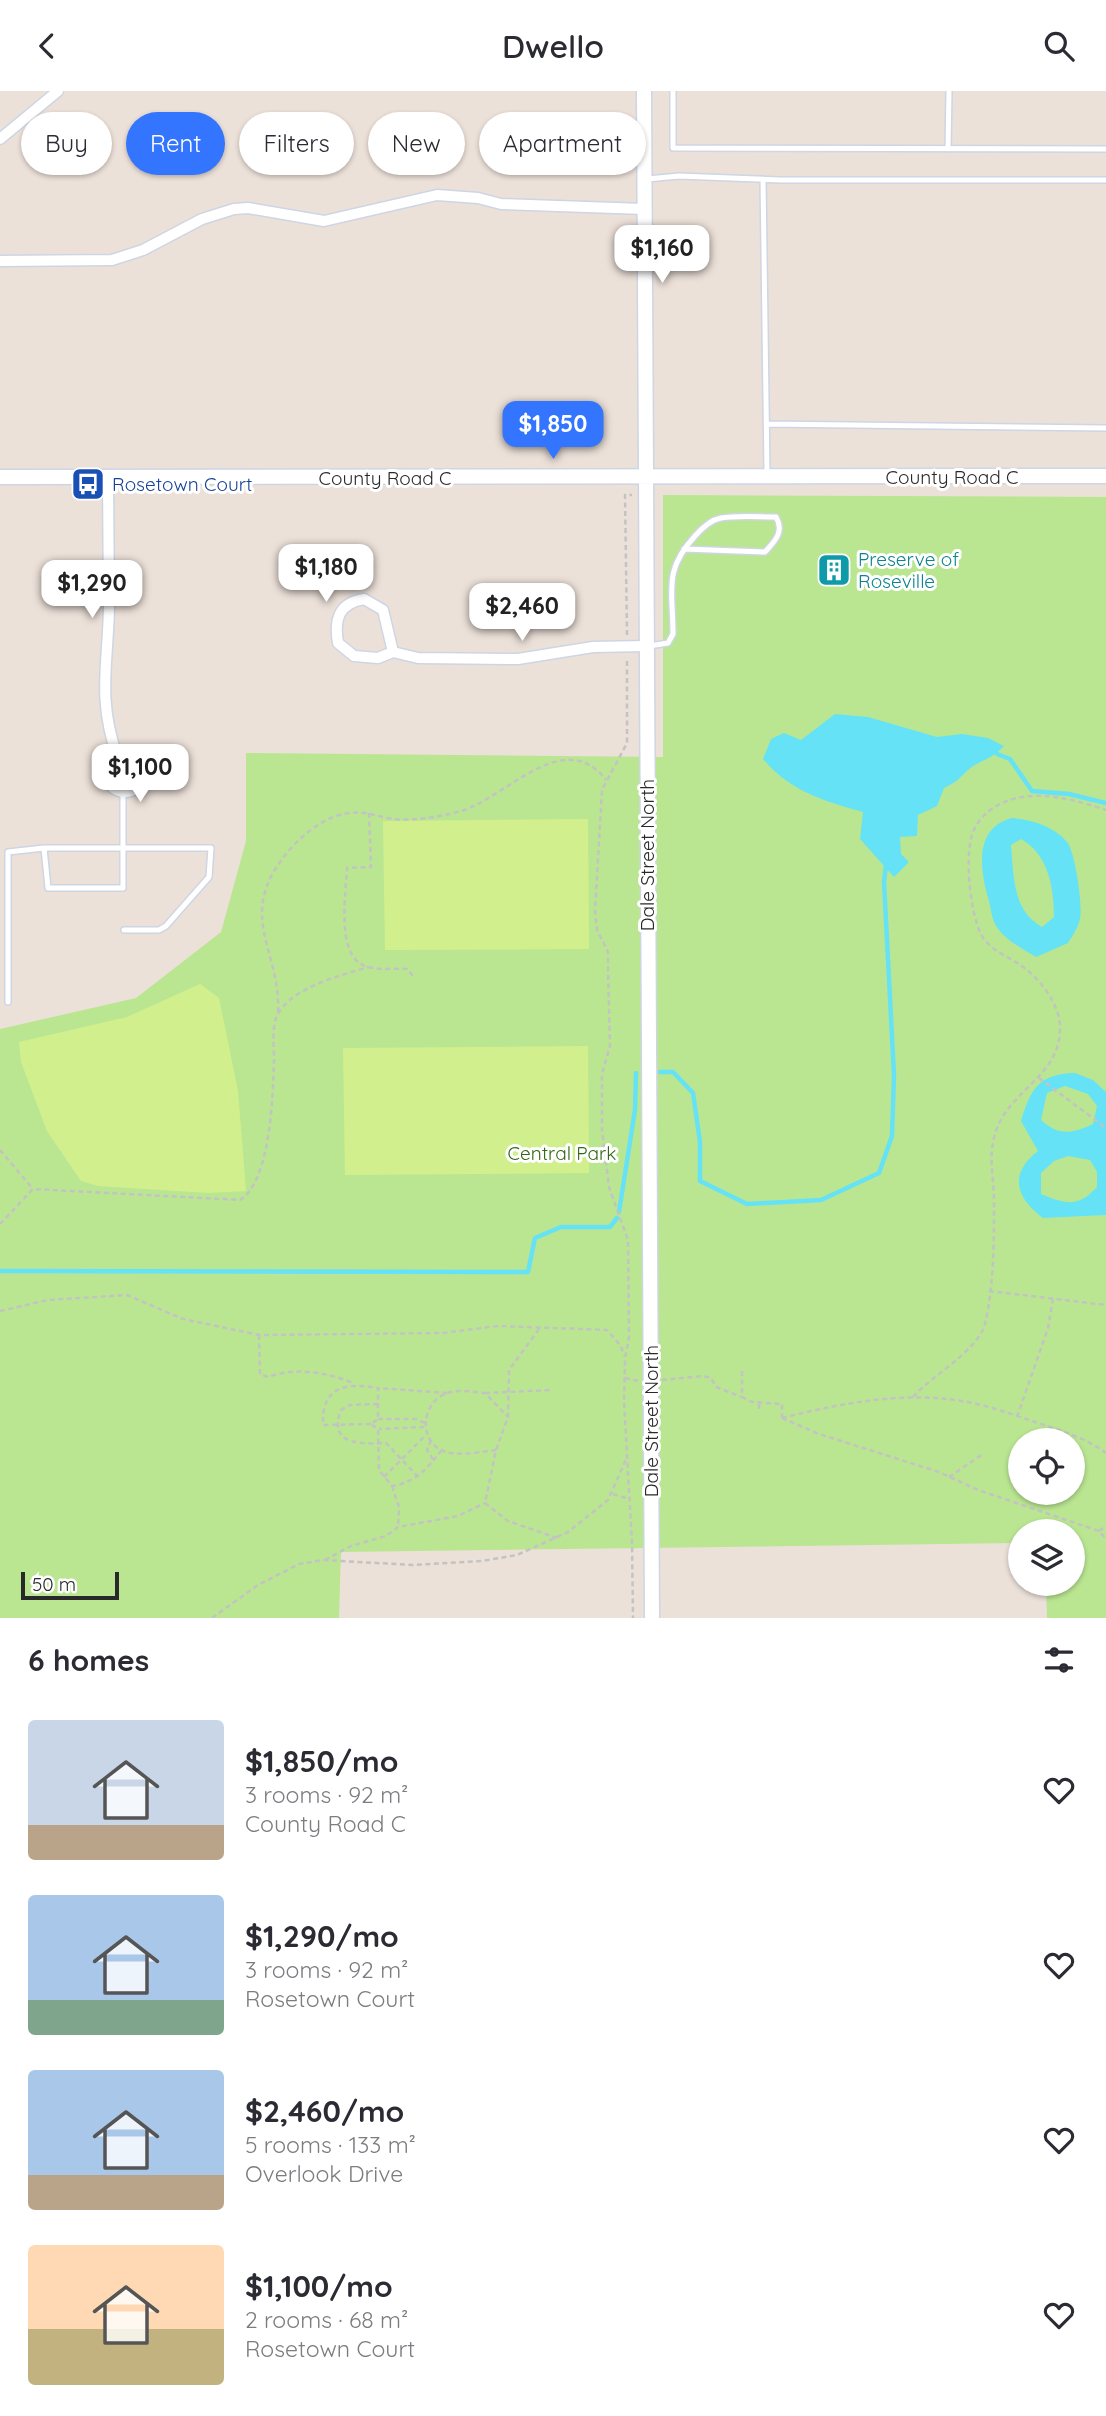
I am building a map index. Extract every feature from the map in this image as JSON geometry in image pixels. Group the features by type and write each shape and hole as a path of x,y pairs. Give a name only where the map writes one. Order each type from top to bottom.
{"main road":[{"name":"Dale Street North","path":"643,91 652,1618"},
{"name":"County Road C","path":"0,477 1106,476"}],"street":[{"path":"0,139 58,91"},
{"path":"0,261 111,260 143,250 202,219 234,209 248,208 324,221 436,195 478,198 502,204 644,209"},
{"path":"108,477 109,608 103,698 107,727 117,756"},
{"path":"393,652 383,610 364,599 343,607 337,617 338,643 354,656 378,658 393,652 418,658 518,659 593,647 646,646"},
{"path":"133,755 143,767 142,782 131,790 123,791 112,786 106,774 110,761 117,756 133,755"}],"lane":[{"path":"673,91 673,148 1106,149"},
{"path":"948,149 949,91"},
{"path":"644,180 679,176 763,179 1106,180"},
{"path":"763,179 767,478"},
{"path":"766,424 1106,428"},
{"path":"646,646 668,643 673,634 673,566 684,549 712,520 776,517 780,523 779,536 765,552 684,549"},
{"path":"44,848 48,888 123,888 123,791"},
{"path":"8,1002 8,852 44,848 211,848 212,871 166,926 159,930 124,930"}],"path":[{"path":"627,661 627,743 606,780 598,824 595,911 597,930 608,952 610,1047 602,1074 602,1130 609,1187 628,1240 629,1337 625,1378 633,1618"},
{"path":"0,1150 33,1189 240,1200 251,1193 260,1170 272,1107 278,1013 277,980 260,912 265,890 276,868 299,840 324,822 349,813 428,819 465,810 528,773 555,762 580,760 596,767 606,780"},
{"path":"914,1397 929,1380 978,1340 987,1316 994,1228 992,1145 1002,1116 1022,1090 1039,1078 1060,1039 1058,1013 1036,978 1022,965 989,945 981,935 971,885 971,839 978,822 988,812 1014,799 1053,796 1106,810"},
{"path":"368,967 351,956 345,939 345,909 347,868 371,867 369,813"},
{"path":"278,1013 292,997 368,967 407,969 414,977"},
{"path":"1039,1078 1106,1128"},
{"path":"0,1224 33,1189"},
{"path":"989,1291 1106,1305"},
{"path":"0,1311 47,1300 127,1295 183,1319 259,1335 443,1333 498,1327 607,1330 621,1346 625,1359"},
{"path":"1017,1416 1048,1328 1053,1299"},
{"path":"485,1503 496,1450 508,1417 509,1370 539,1329"},
{"path":"259,1335 260,1374 268,1377 279,1373 331,1374 353,1383 378,1388 447,1393 552,1390"},
{"path":"742,1371 742,1397"},
{"path":"658,1381 703,1376 711,1378 716,1387 760,1404 782,1405 782,1418"},
{"path":"625,1378 640,1381"},
{"path":"353,1383 326,1400 323,1425 371,1424 378,1419 416,1419 425,1423"},
{"path":"378,1388 378,1419"},
{"path":"447,1393 427,1412 425,1423 431,1440 442,1450 460,1454 496,1450"},
{"path":"485,1393 508,1417"},
{"path":"782,1418 827,1407 914,1397 959,1401 1068,1433 1106,1453"},
{"path":"378,1404 350,1405 341,1410 338,1424 343,1438 353,1443 386,1443 419,1478"},
{"path":"760,1404 760,1411"},
{"path":"782,1418 819,1434 1099,1531 1106,1539"},
{"path":"371,1424 378,1429 423,1427 425,1423"},
{"path":"378,1429 379,1470 392,1486 399,1507 398,1527"},
{"path":"384,1478 427,1433"},
{"path":"431,1440 427,1450 434,1461"},
{"path":"392,1486 411,1483 419,1478 442,1450"},
{"path":"949,1477 983,1454"},
{"path":"323,1560 413,1565 482,1561 517,1555 557,1538 585,1520 613,1494 627,1455"},
{"path":"613,1494 630,1500"},
{"path":"212,1618 258,1585 299,1565 323,1560 351,1546 386,1535 398,1527 457,1515 485,1503"},
{"path":"485,1503 508,1521 557,1538"},
{"path":"1099,1531 1106,1526"}],"green space":[{"name":"Central Park","path":"663,495 1106,497 1106,1618 1047,1618 1046,1596 1085,1596 1085,1519 1008,1519 1008,1543 341,1552 339,1618 0,1618 0,1029 136,998 221,932 246,841 246,753 663,757"},
{"path":"588,819 589,949 385,950 383,821"},
{"path":"200,984 219,998 238,1091 246,1191 208,1193 98,1186 81,1181 47,1131 21,1062 19,1042 127,1017"},
{"path":"588,1046 589,1173 345,1175 343,1048"}],"water":[{"path":"835,714 868,717 937,737 962,734 988,738 1004,746 944,788 937,806 918,815 917,836 900,837 901,854 909,862 894,877 860,839 863,812 834,804 796,787 763,759 771,739 784,733 801,740"},
{"path":"1012,818 1042,825 1062,836 1073,856 1081,912 1078,925 1068,943 1036,957 1000,932 993,918 983,877 982,852 985,841 999,823","holes":["1021,839 1038,853 1048,872 1053,894 1054,917 1042,927 1025,911 1014,880 1011,845"]},
{"path":"1075,1073 1093,1080 1106,1092 1106,1215 1043,1218 1027,1202 1019,1186 1022,1168 1038,1151 1021,1121 1025,1110 1038,1085 1053,1076","holes":["1065,1086 1088,1094 1097,1106 1093,1124 1066,1132 1053,1129 1041,1120 1047,1093","1068,1156 1090,1160 1097,1172 1097,1187 1084,1198 1071,1202 1041,1194 1041,1173 1054,1161"]}],"waterway":[{"path":"997,754 1010,759 1032,791 1069,794 1106,803"},
{"path":"660,1072 673,1072 693,1093 700,1142 700,1181 747,1204 821,1200 879,1173 892,1136 894,1075 884,882 886,865"},
{"path":"619,1212 635,1110 636,1073"},
{"path":"0,1271 528,1272 535,1238 561,1227 610,1227 617,1218"}],"place":[{"name":"Rosetown Court","path":"88,484"},
{"name":"Preserve of Roseville","path":"834,570"}]}
